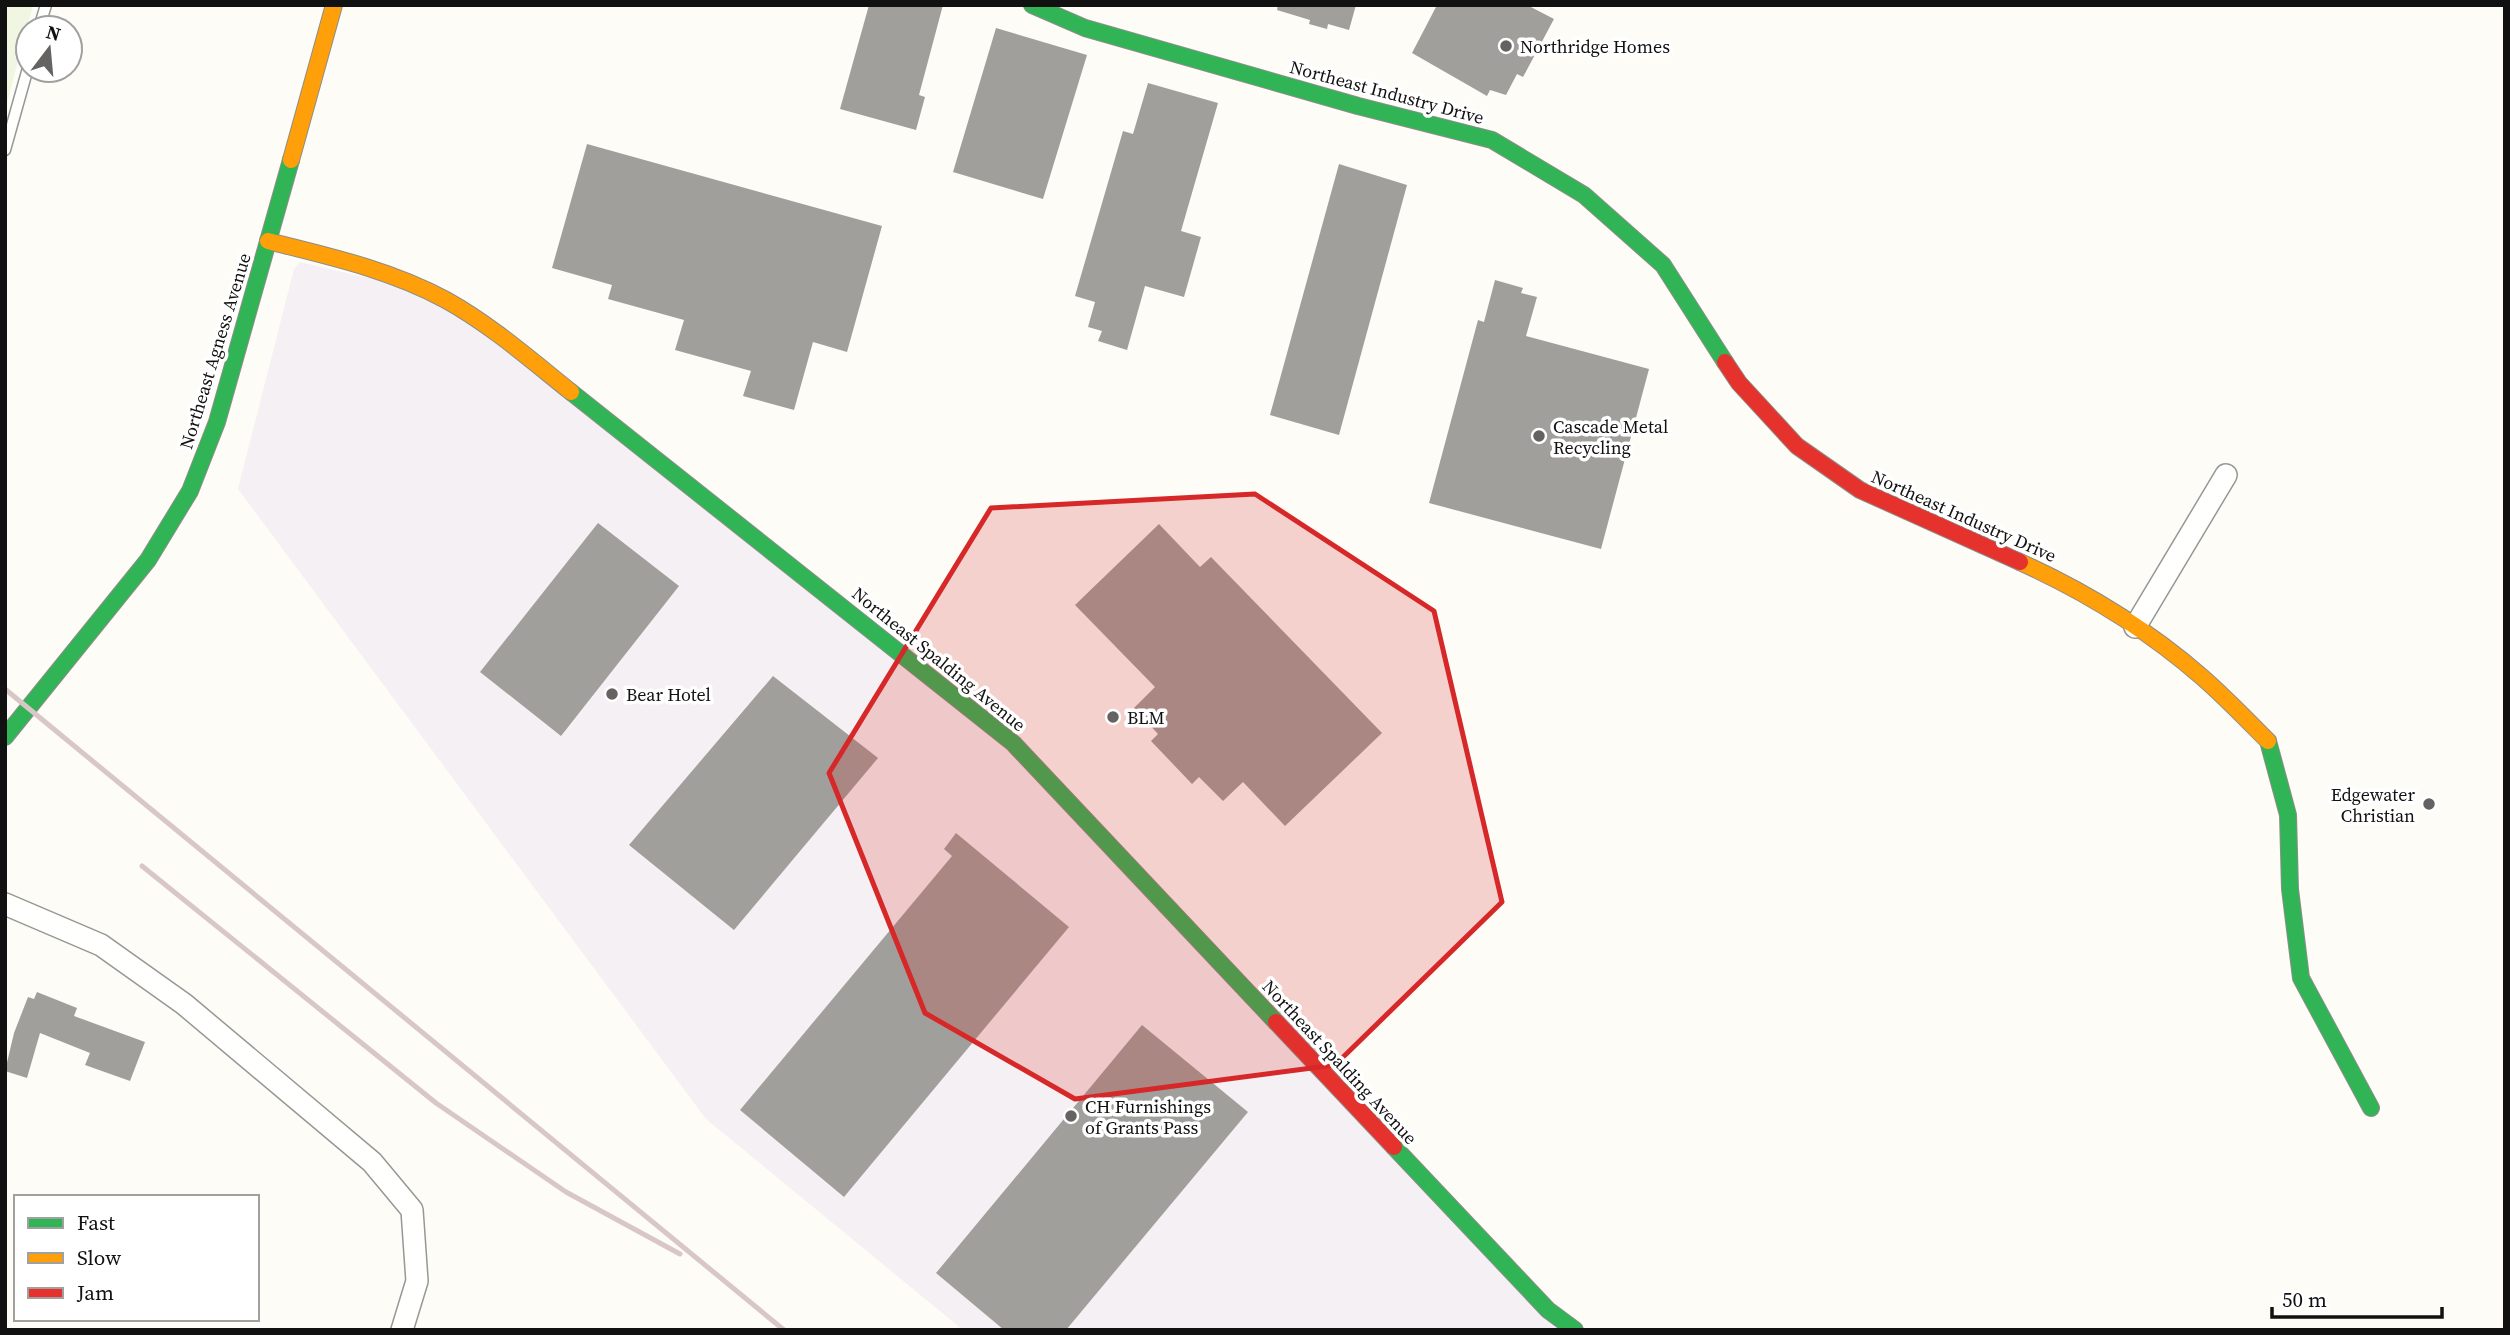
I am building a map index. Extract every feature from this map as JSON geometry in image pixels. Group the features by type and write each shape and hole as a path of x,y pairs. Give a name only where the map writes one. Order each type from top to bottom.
{"street":[{"name":"Northeast Agness Avenue","path":"5,737 148,560 190,491 217,422 334,5"},
{"name":"Northeast Industry Drive","path":"1032,5 1085,28 1358,106 1492,140 1584,195 1663,265 1740,383 1797,446 1860,490 2062,581 2135,627 2201,676 2270,743 2288,815 2290,888 2301,978 2371,1108"},
{"name":"Northeast Spalding Avenue","path":"268,241 399,281 432,293 463,310 526,356 975,710 1013,743 1548,1310 1575,1330"},
{"path":"2135,627 2226,475"},
{"path":"5,904 101,945 184,1004 372,1162 412,1210 417,1281 402,1330"}],"lane":[{"path":"5,150 24,84"}],"highlighted area":[{"path":"1255,494 1434,611 1502,902 1335,1065 1075,1099 925,1013 829,773 991,508"}],"shaded area":[{"path":"300,262 432,293 975,710 1575,1330 963,1330 706,1119 238,489 294,269"}],"green space":[{"path":"5,5 33,5 31,14 14,14 14,76 5,110"}],"building":[{"path":"869,5 943,5 919,95 925,97 916,130 840,109"},
{"path":"1278,5 1356,5 1349,30 1328,24 1327,29 1309,24 1310,20 1277,10"},
{"name":"Northridge Homes","path":"1437,5 1527,5 1554,19 1523,77 1517,74 1506,95 1490,90 1487,96 1412,53"},
{"path":"996,28 1087,55 1043,199 953,172"},
{"path":"1148,83 1218,103 1181,231 1201,237 1184,297 1145,286 1127,350 1098,341 1102,331 1088,327 1095,302 1075,296 1123,131 1133,134"},
{"path":"587,144 882,226 847,352 813,342 794,410 743,396 751,371 675,350 684,320 608,299 612,285 552,268"},
{"path":"1339,164 1407,185 1339,435 1270,415"},
{"name":"Cascade Metal Recycling","path":"1495,280 1523,288 1521,293 1537,297 1526,336 1649,369 1601,549 1429,503 1478,320 1484,322"},
{"path":"598,523 679,586 561,736 480,672"},
{"path":"1159,524 1200,567 1211,557 1382,733 1285,826 1243,782 1223,801 1199,777 1192,784 1151,741 1158,734 1134,708 1155,687 1075,605"},
{"path":"773,676 878,758 734,930 629,845"},
{"path":"956,833 1069,927 844,1197 740,1110 952,856 944,849"},
{"path":"37,992 77,1008 74,1016 145,1042 130,1081 85,1065 90,1053 40,1033 27,1078 5,1071 14,1033 28,997 34,999"},
{"path":"1142,1025 1248,1112 1066,1330 1004,1330 936,1273"}],"railway":[{"path":"5,689 784,1330"},
{"path":"142,866 436,1103 566,1192 680,1254"}],"traffic: fast":[{"path":"1032,5 1085,28 1358,106 1492,140 1584,195 1663,265 1725,362"},
{"path":"5,737 148,560 190,491 217,422 291,160"},
{"path":"571,392 1013,743 1276,1022"},
{"path":"2268,741 2288,815 2290,889 2301,978 2371,1108"},
{"path":"1394,1147 1548,1310 1575,1330"}],"traffic: slow":[{"path":"291,160 334,5"},
{"path":"268,241 359,265 425,289 479,320 571,392"},
{"path":"2020,562 2091,599 2160,643 2211,685 2268,741"}],"traffic: jam":[{"path":"1725,362 1739,383 1797,446 1860,490 2020,562"},
{"path":"1276,1022 1394,1147"}],"place":[{"name":"Northridge Homes","path":"1506,46"},
{"name":"Cascade Metal Recycling","path":"1539,436"},
{"name":"Bear Hotel","path":"612,694"},
{"name":"BLM","path":"1113,717"},
{"name":"Edgewater Christian","path":"2429,804"},
{"name":"CH Furnishings of Grants Pass","path":"1071,1116"}]}
